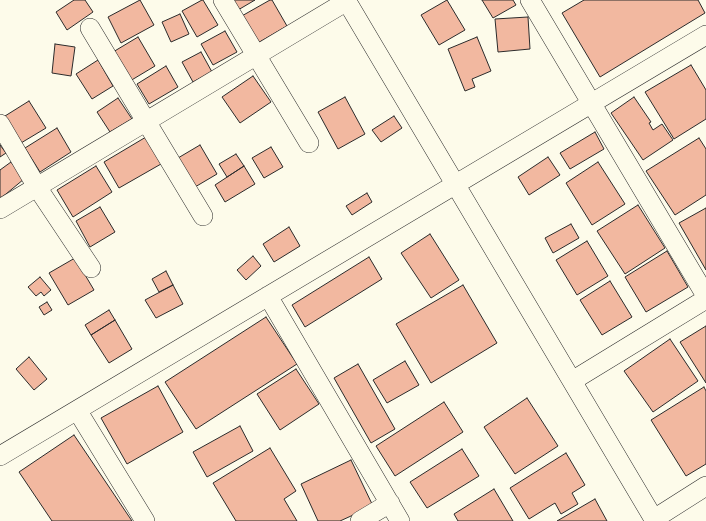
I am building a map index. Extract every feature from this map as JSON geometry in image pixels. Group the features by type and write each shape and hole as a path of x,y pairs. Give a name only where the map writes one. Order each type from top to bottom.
{"street":[{"path":"223,0 309,143"},
{"path":"530,0 706,296"},
{"path":"0,209 346,1 654,520 706,486"},
{"path":"90,28 203,216"},
{"path":"0,456 706,35"},
{"path":"0,124 36,187 91,268"},
{"path":"268,296 400,521"},
{"path":"572,381 706,299"},
{"path":"77,410 145,521"},
{"path":"360,521 390,503"}],"building":[{"path":"74,0 85,0 93,12 67,30 56,12"},
{"path":"140,0 154,25 121,43 108,17"},
{"path":"202,0 218,25 197,37 182,11"},
{"path":"231,0 255,0 238,10"},
{"path":"272,0 287,26 256,44 240,17"},
{"path":"447,0 465,30 439,45 421,15"},
{"path":"482,0 513,0 516,5 493,18"},
{"path":"584,0 698,0 705,13 600,77 562,13"},
{"path":"180,14 189,34 171,42 162,22"},
{"path":"528,17 530,49 498,52 495,19"},
{"path":"225,31 237,52 213,65 201,44"},
{"path":"138,37 155,66 130,81 113,52"},
{"path":"477,37 491,71 472,79 475,87 465,91 448,49"},
{"path":"55,44 75,47 71,76 52,73"},
{"path":"201,52 212,72 193,82 182,62"},
{"path":"98,60 113,86 92,99 76,74"},
{"path":"691,65 706,90 706,119 674,139 645,92"},
{"path":"166,66 178,87 149,104 137,84"},
{"path":"253,76 271,102 240,123 222,97"},
{"path":"345,97 365,134 338,149 318,112"},
{"path":"634,97 651,122 649,123 653,130 662,124 673,140 643,160 611,113"},
{"path":"118,98 132,119 110,132 97,112"},
{"path":"29,101 46,128 21,143 5,116"},
{"path":"394,116 402,128 381,142 372,130"},
{"path":"57,128 71,152 40,172 25,148"},
{"path":"595,132 604,149 570,169 560,153"},
{"path":"146,137 161,164 119,188 104,162"},
{"path":"699,138 706,149 706,195 675,215 646,171"},
{"path":"0,145 6,153 0,157"},
{"path":"200,145 217,174 195,187 178,158"},
{"path":"271,147 283,167 264,178 252,158"},
{"path":"236,154 244,166 227,177 219,164"},
{"path":"548,157 560,175 529,195 518,177"},
{"path":"11,162 24,179 0,199 0,170"},
{"path":"598,162 625,204 592,225 566,183"},
{"path":"96,166 112,192 73,217 57,190"},
{"path":"244,166 255,184 225,202 215,185"},
{"path":"367,193 372,202 352,215 346,206"},
{"path":"638,205 665,248 625,274 597,231"},
{"path":"100,207 115,232 90,247 76,221"},
{"path":"706,208 706,270 679,223"},
{"path":"571,224 579,238 553,253 545,238"},
{"path":"289,227 300,246 274,262 263,244"},
{"path":"430,234 459,280 431,298 401,253"},
{"path":"587,241 608,276 577,295 556,260"},
{"path":"667,251 688,287 646,312 625,277"},
{"path":"253,256 261,266 246,280 237,270"},
{"path":"369,257 382,279 305,327 292,305"},
{"path":"75,258 94,290 68,305 49,273"},
{"path":"166,271 173,285 159,292 152,279"},
{"path":"40,277 51,290 44,296 41,292 36,296 28,287"},
{"path":"610,281 632,317 602,335 580,300"},
{"path":"173,285 183,304 156,318 145,300"},
{"path":"463,285 497,343 431,383 396,324"},
{"path":"47,302 52,310 44,315 39,307"},
{"path":"109,310 115,320 91,335 85,325"},
{"path":"266,317 297,364 196,429 165,382"},
{"path":"115,320 132,349 109,363 91,335"},
{"path":"706,326 706,383 680,342"},
{"path":"670,339 698,381 653,412 624,371"},
{"path":"29,357 47,379 34,390 16,369"},
{"path":"405,361 419,385 387,403 373,380"},
{"path":"358,364 395,429 371,443 334,378"},
{"path":"296,369 319,404 280,430 257,394"},
{"path":"158,386 183,432 127,464 101,418"},
{"path":"704,387 706,391 706,464 686,476 651,420"},
{"path":"527,398 558,446 515,474 484,427"},
{"path":"444,402 463,432 395,476 376,446"},
{"path":"240,426 253,451 207,477 193,452"},
{"path":"74,435 132,521 52,521 19,472"},
{"path":"270,448 296,491 284,499 297,521 236,521 213,483"},
{"path":"462,449 479,476 427,508 410,482"},
{"path":"566,453 585,485 572,493 578,504 561,514 555,503 529,519 510,488"},
{"path":"351,460 373,506 340,521 318,521 301,484"},
{"path":"494,489 513,521 458,521 454,514"},
{"path":"595,499 607,521 557,521"}]}
